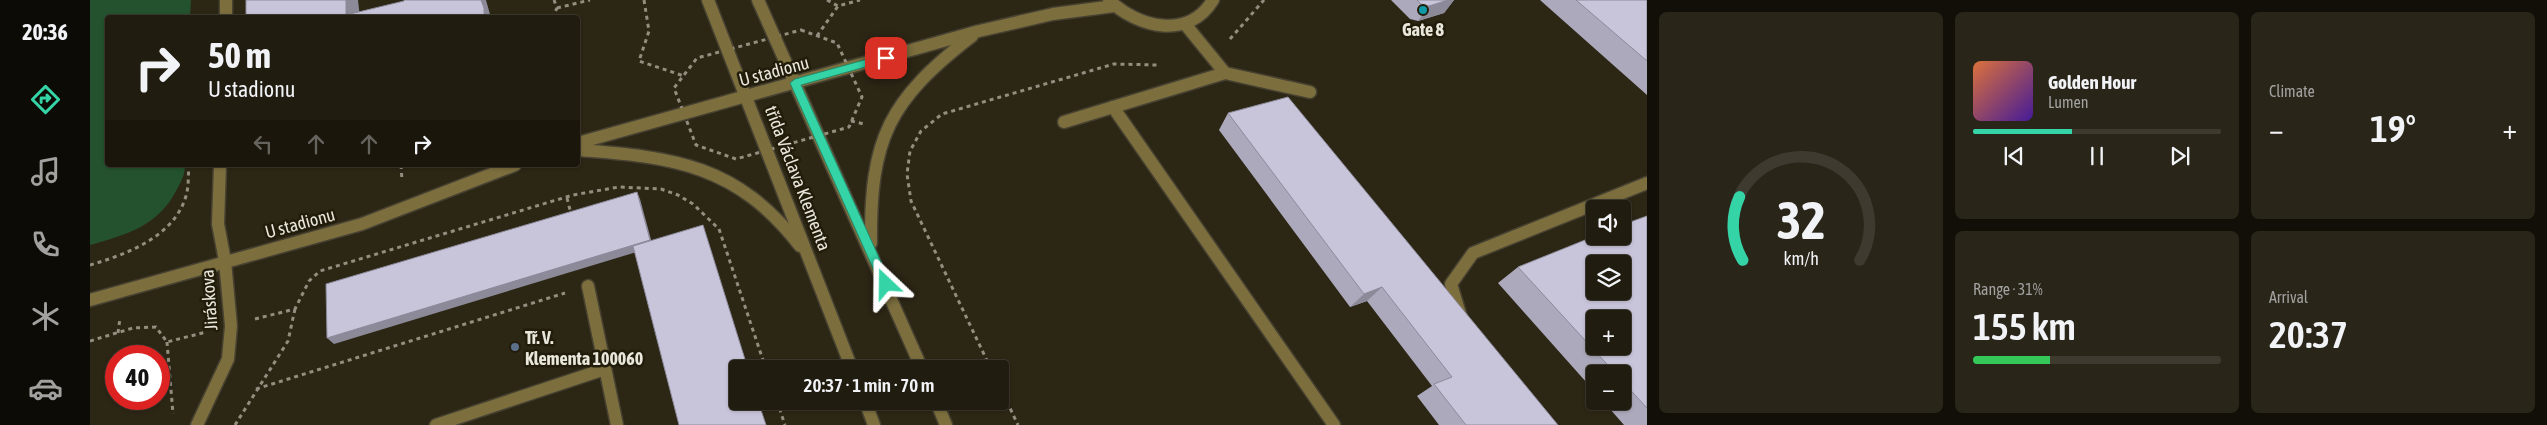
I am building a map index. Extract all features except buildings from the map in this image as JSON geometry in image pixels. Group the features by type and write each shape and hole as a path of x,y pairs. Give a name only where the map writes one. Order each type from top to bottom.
{"street":[{"path":"226,0 226,15"},
{"name":"třída Václava Klementa","path":"708,0 848,360"},
{"name":"třída Václava Klementa","path":"758,0 871,250 918,360"},
{"path":"1112,3 1134,19 1160,25 1185,24 1207,11 1213,0"},
{"name":"U stadionu","path":"580,142 979,31 1112,3"},
{"path":"1185,24 1225,73"},
{"name":"U stadionu","path":"871,250 872,181 880,139 889,118 901,99 916,82 944,56 979,31"},
{"path":"1064,122 1225,73 1310,92"},
{"path":"1113,107 1334,425"},
{"path":"580,150 648,158 703,169 754,199 788,231 810,262"},
{"name":"Jiráskova","path":"197,425 228,359 231,326 225,261 218,224 220,167"},
{"name":"U stadionu","path":"90,300 362,224 509,167"},
{"path":"1468,326 1461,318 1451,284 1472,253 1647,184"},
{"path":"588,286 617,425"},
{"path":"436,425 605,369"},
{"path":"868,410 874,425"},
{"path":"940,410 946,425"}],"path":[{"path":"554,0 557,8 554,15"},
{"path":"557,8 590,0"},
{"path":"644,0 650,24 646,45 639,61 684,76"},
{"path":"827,0 838,6"},
{"path":"817,36 838,6 860,0"},
{"path":"1213,59 1264,0"},
{"path":"988,360 911,201 906,170 909,152 916,136 929,122 942,114 1114,64 1164,66"},
{"path":"90,265 128,253 173,220 186,196 189,167"},
{"path":"400,167 402,181"},
{"path":"235,425 288,341 295,308 309,280 320,271 567,198 633,187 661,189 681,196 703,212 719,229 763,360"},
{"path":"567,198 573,219"},
{"path":"256,389 588,286"},
{"path":"168,342 295,308"},
{"path":"90,341 133,328 156,326 168,342 173,415"},
{"path":"1009,406 1018,425"},
{"path":"780,410 785,425"}],"green space":[{"path":"90,0 191,0 190,15 105,15 105,167 185,167 185,169 169,203 150,221 128,233 90,245"}],"place":[{"name":"Gate 8","path":"1423,10"},
{"name":"Tř. V. Klementa 100060","path":"515,347"}],"route":[{"path":"886,58 795,83 886,284"}]}
